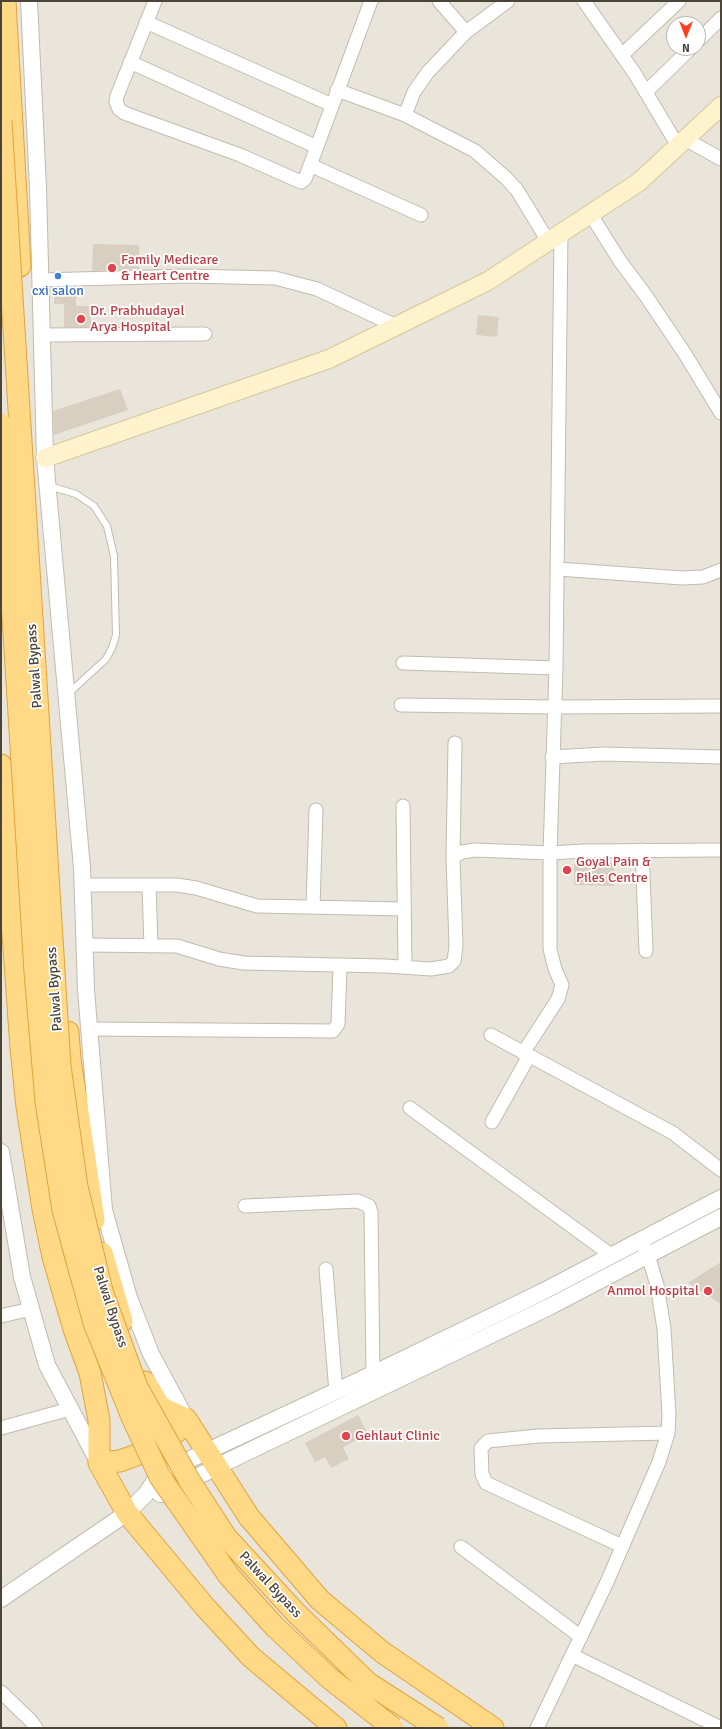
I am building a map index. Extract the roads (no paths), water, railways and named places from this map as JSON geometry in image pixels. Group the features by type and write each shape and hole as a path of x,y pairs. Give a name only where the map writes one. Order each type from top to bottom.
{"highway":[{"path":"5,1 70,1059 92,1209 121,1318 149,1390 160,1407 186,1419 249,1517 320,1600 382,1652 493,1728"},
{"name":"Palwal Bypass","path":"1,121 33,463 60,1066 77,1187 102,1291 137,1387 184,1472 226,1537 296,1613 368,1683 438,1728"},
{"name":"Palwal Bypass","path":"1,424 35,972 46,1102 62,1210 94,1323 132,1417 160,1477 229,1576 275,1627 328,1677 393,1728"},
{"path":"1,765 21,1048 27,1107 43,1209 53,1257 74,1329 90,1373 98,1412 99,1463 127,1513 205,1607 251,1657 336,1728"},
{"path":"99,1463 120,1461 158,1447 176,1432 186,1419"}],"main road":[{"path":"33,463 329,359 488,281 591,215 639,182 721,106"}],"street":[{"path":"29,1 38,188 42,335 33,463 47,486 82,885 90,1029 104,1210 129,1298 151,1354 186,1419"},
{"path":"154,1 116,102 119,109 240,155 298,182 304,181 371,1"},
{"path":"439,1 466,32"},
{"path":"405,115 414,92 428,72 466,32 508,1"},
{"path":"584,1 681,142 721,159"},
{"path":"622,55 679,1"},
{"path":"706,33 721,18"},
{"path":"146,22 332,105"},
{"path":"646,92 682,56"},
{"path":"130,62 317,146"},
{"path":"337,90 405,115 457,140 475,151 493,166 516,190 555,237 558,569 552,757 550,949 554,969 562,985 558,999 526,1054 492,1122"},
{"path":"310,165 421,215"},
{"path":"591,215 620,261 682,348 721,413"},
{"path":"40,280 187,276 275,278 317,289 396,326"},
{"path":"42,335 205,334"},
{"path":"1,474 33,463"},
{"path":"558,569 682,578 703,577 721,570"},
{"path":"403,663 556,668"},
{"path":"401,705 554,707 721,706"},
{"path":"85,945 177,946 219,959 244,963 431,969 449,966 454,961 456,915 453,857 455,743"},
{"path":"552,757 604,754 721,757"},
{"path":"403,806 405,967"},
{"path":"313,907 316,810"},
{"path":"453,857 462,852 475,850 550,853 642,850 721,850"},
{"path":"642,850 646,951"},
{"path":"82,885 177,885 196,888 257,906 404,909"},
{"path":"149,885 151,946"},
{"path":"90,1029 333,1031 338,1024 340,966"},
{"path":"491,1035 673,1133 721,1170"},
{"path":"410,1108 612,1255"},
{"path":"2,1160 22,1277 47,1365 99,1463"},
{"path":"211,1459 336,1392 542,1292 721,1198"},
{"path":"245,1206 358,1201 369,1206 371,1212 373,1374"},
{"path":"1,1599 127,1513 146,1494 155,1480 184,1472 528,1318 721,1217"},
{"path":"537,1728 581,1637 622,1546 658,1462 668,1433 669,1415 664,1329 657,1285 648,1255 641,1240"},
{"path":"326,1269 336,1392"},
{"path":"1,1316 31,1309"},
{"path":"1,1428 70,1409"},
{"path":"622,1546 486,1483 482,1474 482,1448 488,1441 538,1436 668,1433"},
{"path":"461,1547 581,1637"},
{"path":"572,1655 721,1728"},
{"path":"1,1692 31,1721 36,1728"}],"lane":[{"path":"47,486 76,494 94,506 107,526 114,556 116,635 112,648 106,659 66,695"}],"place":[{"name":"Family Medicare & Heart Centre","path":"112,268"},
{"name":"cxi salon","path":"58,276"},
{"name":"Dr. Prabhudayal Arya Hospital","path":"81,319"},
{"name":"Goyal Pain & Piles Centre","path":"567,870"},
{"name":"Anmol Hospital","path":"708,1291"},
{"name":"Gehlaut Clinic","path":"346,1436"}]}
